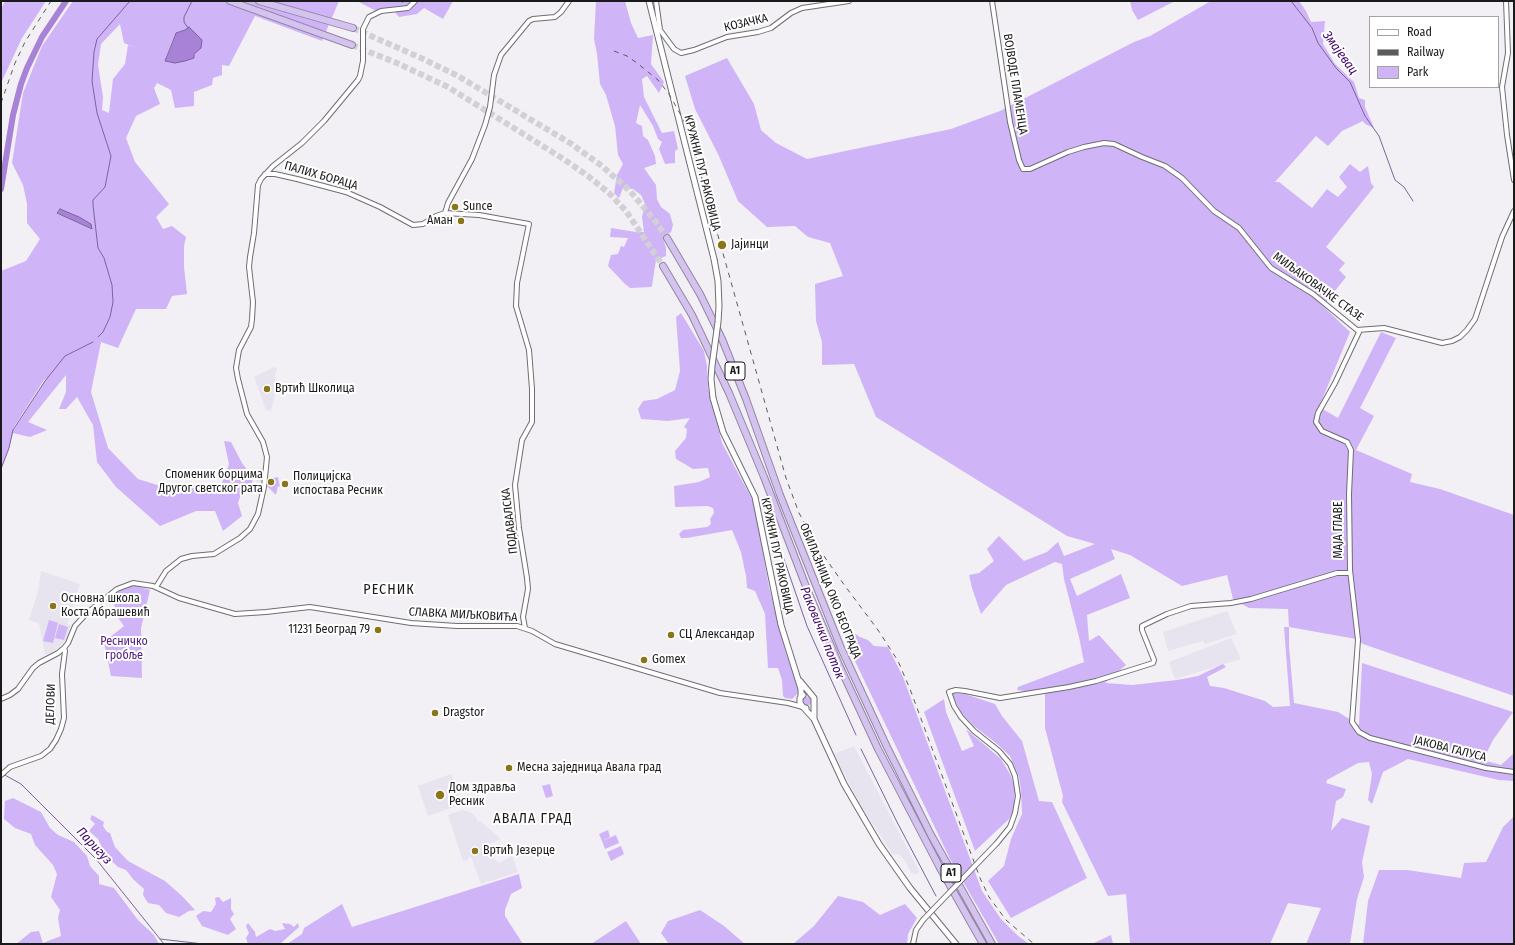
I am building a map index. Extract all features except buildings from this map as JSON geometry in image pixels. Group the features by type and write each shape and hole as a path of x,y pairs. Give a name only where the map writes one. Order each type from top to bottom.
{"highway":[{"path":"230,1 352,45"},
{"path":"258,1 353,28"},
{"name":"ОБИЛАЗНИЦА ОКО БЕОГРАДА","path":"667,238 700,294 722,339 749,406 780,495 841,648 887,747 931,835 992,944"},
{"name":"ОБИЛАЗНИЦА ОКО БЕОГРАДА","path":"663,266 692,315 729,393 839,666 878,749 940,868 983,944"}],"main road":[{"name":"КРУЖНИ ПУТ РАКОВИЦА","path":"648,1 714,259 718,281 719,310 711,379 713,398 723,432 755,497 781,625 801,689 801,697"},
{"name":"КРУЖНИ ПУТ РАКОВИЦА","path":"797,675 810,694"},
{"path":"814,719 814,698 810,694 805,694 801,697 800,703 814,719 840,776 869,828 904,881 955,944"},
{"path":"803,707 810,707 814,704"}],"street":[{"path":"156,587 165,573 178,561 192,556 214,554 247,532 258,514 267,465 266,453 263,442 247,414 236,368 239,350 251,327 253,302 249,267 254,233 257,189 260,181 273,166 302,143 314,131 360,77 363,61 363,29 369,17 381,11 408,8 415,1"},
{"path":"446,213 448,203 469,164 486,125 494,75 501,54 529,21 533,19 554,17 561,12 569,1"},
{"name":"КОЗАЧКА","path":"656,1 660,30 674,49 681,53 694,50 727,37 758,32 771,28 791,13 802,8 849,1"},
{"name":"ВОЈВОДЕ ПЛАМЕНЦА","path":"992,1 1010,122 1019,160 1023,169"},
{"path":"1506,1 1508,53 1502,87 1514,180"},
{"name":"МИЉАКОВАЧКЕ СТАЗЕ","path":"1023,169 1030,169 1077,149 1104,143 1114,144 1142,158 1165,166 1182,178 1214,211 1239,228 1271,268 1309,291 1352,326 1360,330 1387,328 1430,341 1452,341 1463,335 1472,324 1502,237 1514,211"},
{"path":"273,166 273,170 276,174"},
{"name":"ПАЛИХ БОРАЦА","path":"265,174 276,174 346,192 380,207 413,226 423,224 436,216 446,213 479,215 529,224"},
{"name":"ПОДАВАЛСКА","path":"525,628 523,617 528,589 519,528 515,485 522,440 532,422 532,389 529,350 516,306 518,276 529,224"},
{"name":"МАЈА ГЛАВЕ","path":"1360,330 1346,361 1321,407 1316,424 1326,433 1344,440 1351,448 1350,572 1358,640 1352,722 1355,729 1361,734 1382,742"},
{"path":"913,944 916,930 923,920 997,843 1010,827 1015,813 1018,796 1018,787 1010,764 999,751 974,731 961,717 954,706 949,692 956,690 965,691 1000,698 1069,687 1096,681 1153,663 1154,660 1142,630 1142,626 1167,614 1191,606 1220,604 1252,599 1337,573 1350,572"},
{"name":"СЛАВКА МИЉКОВИЋА","path":"64,648 79,620 117,589 133,583 156,587 179,598 235,614 310,607 411,623 525,628 555,644 720,693 788,703 803,707"},
{"path":"1,699 18,689 29,672 39,663 58,654 64,648"},
{"name":"ДЕЛОВИ","path":"2,774 10,767 41,756 50,749 56,740 64,718 62,674 65,651 64,648"},
{"path":"788,703 801,697"},
{"name":"ЈАКОВА ГАЛУСА","path":"1382,742 1486,768 1514,772"}],"shaded area":[{"path":"189,27 202,40 201,48 194,54 194,58 175,63 165,61 176,33"},
{"path":"60,209 91,224 92,229 57,213"},
{"name":"Вртић Школица","path":"274,367 277,368 275,375 276,391 271,411 266,410 254,377"},
{"path":"264,466 261,488 256,481 255,473"},
{"name":"Основна школа Коста Абрашевић","path":"41,571 80,584 67,624 72,626 66,640 57,649 45,655 39,623 29,620 38,592"},
{"path":"1227,611 1237,634 1205,644 1203,641 1168,651 1163,632"},
{"path":"1231,638 1241,659 1175,679 1169,662"},
{"path":"854,746 919,871 918,874 911,873 905,861 899,854 893,855 858,801 834,754"},
{"name":"Дом здравља Ресник","path":"451,774 462,804 428,816 418,786"},
{"name":"Вртић Језерце","path":"462,810 470,812 476,817 478,822 480,821 501,839 487,845 492,857 499,863 512,856 518,872 481,884 471,857 469,857 468,860 463,861 448,815"}],"green space":[{"path":"5,1 46,1 22,38 1,83 1,9"},
{"path":"73,1 339,1 322,41 255,16 229,66 222,65 222,75 213,78 212,85 194,92 194,106 175,108 171,90 157,83 154,88 160,104 136,116 126,138 135,162 169,204 156,217 163,229 172,226 186,237 184,246 184,267 187,294 172,296 166,309 136,309 118,348 101,342 91,392 108,448 138,479 170,489 202,486 218,494 229,464 224,441 231,442 242,463 253,478 251,487 243,488 238,503 242,516 223,531 215,511 196,511 160,526 116,487 97,462 93,425 77,397 66,409 59,409 66,392 66,375 28,422 47,430 30,437 13,433 1,469 1,271 26,261 40,239 27,223 27,204 23,185 12,163 23,93 42,46","holes":["120,24 124,43 137,48 128,45 125,64 113,79 109,113 102,110 103,97 98,65 101,44","185,30 173,62 166,57 176,33","60,209 91,229 57,213","46,379 13,431 14,427"]},
{"path":"357,1 453,1 443,19 424,8 417,14 399,17 393,10 378,12"},
{"path":"596,1 625,1 631,23 638,38 653,35 651,64 664,82 659,93 647,76 642,79 644,97 662,133 674,131 678,149 675,151 675,163 665,164 659,149 662,142 658,139 653,126 640,105 636,123 642,126 643,136 648,140 655,156 656,164 644,168 656,185 657,199 661,207 670,214 673,225 671,232 663,238 666,248 666,256 656,260 651,287 630,288 608,266 611,255 618,254 621,246 624,247 628,238 610,237 611,228 644,232 642,217 645,204 641,195 633,189 623,188 619,198 614,193 617,175 623,164 618,155 615,126 606,95 600,84 594,39"},
{"path":"1130,1 1175,1 1138,20 1132,10"},
{"path":"1211,1 1299,1 1311,22 1325,21 1323,44 1335,64 1354,82 1359,98 1365,100 1365,107 1374,128 1365,124 1363,121 1342,131 1328,146 1316,136 1275,182 1279,182 1312,208 1327,189 1338,197 1347,187 1339,177 1350,164 1360,172 1368,166 1371,183 1374,187 1326,247 1345,263 1339,270 1346,277 1323,306 1350,332 1319,407 1338,418 1381,332 1396,338 1360,408 1374,416 1356,450 1412,474 1410,482 1440,489 1514,515 1514,696 1363,644 1356,639 1289,627 1289,646 1294,703 1338,712 1359,725 1362,663 1513,712 1493,740 1483,760 1501,765 1514,753 1514,781 1499,780 1408,759 1383,772 1372,804 1368,800 1372,774 1369,762 1358,763 1327,780 1326,783 1346,789 1343,797 1336,801 1331,831 1342,818 1370,826 1362,862 1364,877 1357,899 1350,944 1306,944 1321,908 1288,903 1270,944 1129,944 1126,894 1108,896 1062,802 1063,796 1045,728 1045,694 1017,690 1018,687 1084,662 1064,579 1062,564 1055,562 1006,585 981,614 969,575 979,573 994,561 987,549 999,536 1024,561 1047,552 1058,542 1064,556 1095,544 1067,536 876,417 854,364 822,365 822,342 816,321 815,284 843,276 830,243 808,237 795,226 767,227 738,201 718,154 695,109 685,76 727,58 754,104 761,130 776,143 807,159 951,129 1000,111 1134,42 1150,36","holes":["1111,549 1130,555 1182,586 1227,575 1233,599 1249,608 1288,609 1289,627 1284,627 1290,706 1273,707 1265,701 1224,688 1210,686 1207,677 1226,667 1223,664 1198,676 1177,680 1132,685 1105,683 1126,665 1099,635 1089,641 1087,615 1130,598 1121,574 1077,596 1070,579 1115,559"]},
{"path":"681,313 704,351 707,366 708,388 722,443 754,503 769,587 786,653 798,688 798,693 792,699 785,698 783,696 782,680 778,668 768,668 765,614 755,591 747,588 741,552 732,530 687,538 681,538 679,534 683,530 707,527 711,524 710,519 714,513 713,508 708,506 675,507 674,486 699,482 710,477 708,468 693,469 676,459 675,451 686,438 687,429 684,427 690,418 668,421 641,419 638,409 643,401 657,399 675,390 680,371 676,317"},
{"path":"278,477 280,487 278,486 276,495 267,486 268,479"},
{"name":"Ресничко гробље","path":"133,585 150,590 141,628 142,678 111,676 104,642 124,626 119,619 111,595"},
{"path":"49,620 58,623 53,643 43,641"},
{"path":"59,624 68,627 64,640 55,638"},
{"path":"841,625 860,637 868,640 874,646 888,647 903,677 982,891 1001,919 1017,935 1029,944 999,944 950,859 853,657"},
{"path":"951,693 965,694 995,704 1002,716 1022,741 1039,801 1052,802 1087,878 1011,918 988,881 1004,866 1011,839 1022,814 1019,777 1010,756 974,726 961,712"},
{"path":"807,696 812,701 807,706 802,701"},
{"path":"944,699 946,712 962,751 974,746 966,729 1001,759 1011,776 1015,788 1014,810 1009,819 975,851 924,712"},
{"path":"550,784 553,796 546,798 542,786"},
{"path":"13,798 41,812 50,828 58,835 74,842 87,856 90,866 99,876 99,884 114,888 138,920 154,935 159,944 16,944 31,932 39,931 43,943 61,936 58,918 60,910 51,897 57,874 53,865 35,845 31,834 15,828 4,819 5,801"},
{"path":"92,815 104,822 103,826 107,832 110,833 115,847 128,861 165,881 195,910 189,911 179,917 166,913 159,905 148,903 143,895 144,889 126,870 118,867 105,855 98,839 89,831 95,824 90,819"},
{"path":"1514,816 1514,944 1363,944 1368,901 1379,870 1407,870 1461,878 1464,863 1486,862 1503,827"},
{"path":"608,830 610,837 602,841 599,834"},
{"path":"616,835 619,843 605,849 602,841"},
{"path":"621,846 624,854 611,861 607,852"},
{"path":"519,874 522,888 511,894 505,910 505,916 523,944 287,944 302,934 304,928 342,904 352,927"},
{"path":"838,896 863,902 880,915 905,904 917,918 908,934 907,944 793,944 814,926"},
{"path":"219,897 223,902 231,898 231,909 234,914 230,919 236,929 228,935 202,926 196,916 203,911 211,912 216,904 215,898"},
{"path":"700,910 724,926 745,944 669,944 661,933 668,921"},
{"path":"626,921 641,944 591,944"},
{"path":"248,923 255,932 256,937 270,929 275,931 285,929 282,923 290,924 294,927 298,923 299,927 280,944 248,944 246,938 249,933 246,926"},
{"path":"1111,935 1113,944 1092,944"}],"waterway":[{"path":"1,189 13,115 21,84 42,37 66,1"},
{"path":"98,337 103,332 110,317 113,302 112,285 104,258 98,248 93,200 105,187 111,156 97,113 92,81 94,52 97,39 130,1"},
{"path":"188,28 184,22 184,17 192,1"},
{"name":"Змајевац","path":"1291,1 1312,28 1318,43 1336,68 1350,82 1365,116 1379,136 1395,180 1404,187 1413,201"},
{"path":"1,469 9,448 13,430 45,381 65,356 93,342"},
{"name":"Раковички поток","path":"776,536 807,626 856,735"},
{"name":"Раковички поток","path":"861,749 936,896"},
{"name":"Паригуз","path":"3,774 21,784 96,859 164,944"},
{"name":"Паригуз","path":"160,939 203,944"}],"tunnel":[{"path":"353,28 458,76 570,143 602,166 630,191 656,222 667,238"},
{"path":"352,45 397,63 448,87 562,158 588,176 609,193 626,211 663,266"}],"railway":[{"path":"1,103 15,63 25,42 51,1"},
{"path":"399,1 403,2"},
{"path":"614,51 627,56 658,80 669,94 683,119 694,150 786,478 799,513 819,549 878,630 898,661 910,689 980,878 989,897 1006,920 1034,944"}],"place":[{"name":"Sunce","path":"455,207"},
{"name":"Аман","path":"461,221"},
{"name":"Јајинци","path":"722,245"},
{"name":"Вртић Школица","path":"267,389"},
{"name":"Споменик борцима Другог светског рата","path":"271,482"},
{"name":"Полицијска испостава Ресник","path":"285,484"},
{"name":"Основна школа Коста Абрашевић","path":"53,606"},
{"name":"11231 Београд 79","path":"378,630"},
{"name":"СЦ Александар","path":"671,635"},
{"name":"Gomex","path":"644,660"},
{"name":"Dragstor","path":"435,713"},
{"name":"Месна заједница Авала град","path":"509,768"},
{"name":"Дом здравља Ресник","path":"440,795"},
{"name":"Вртић Језерце","path":"475,851"}],"district":[{"name":"РЕСНИК","path":"389,590"},
{"name":"АВАЛА ГРАД","path":"533,819"}]}
